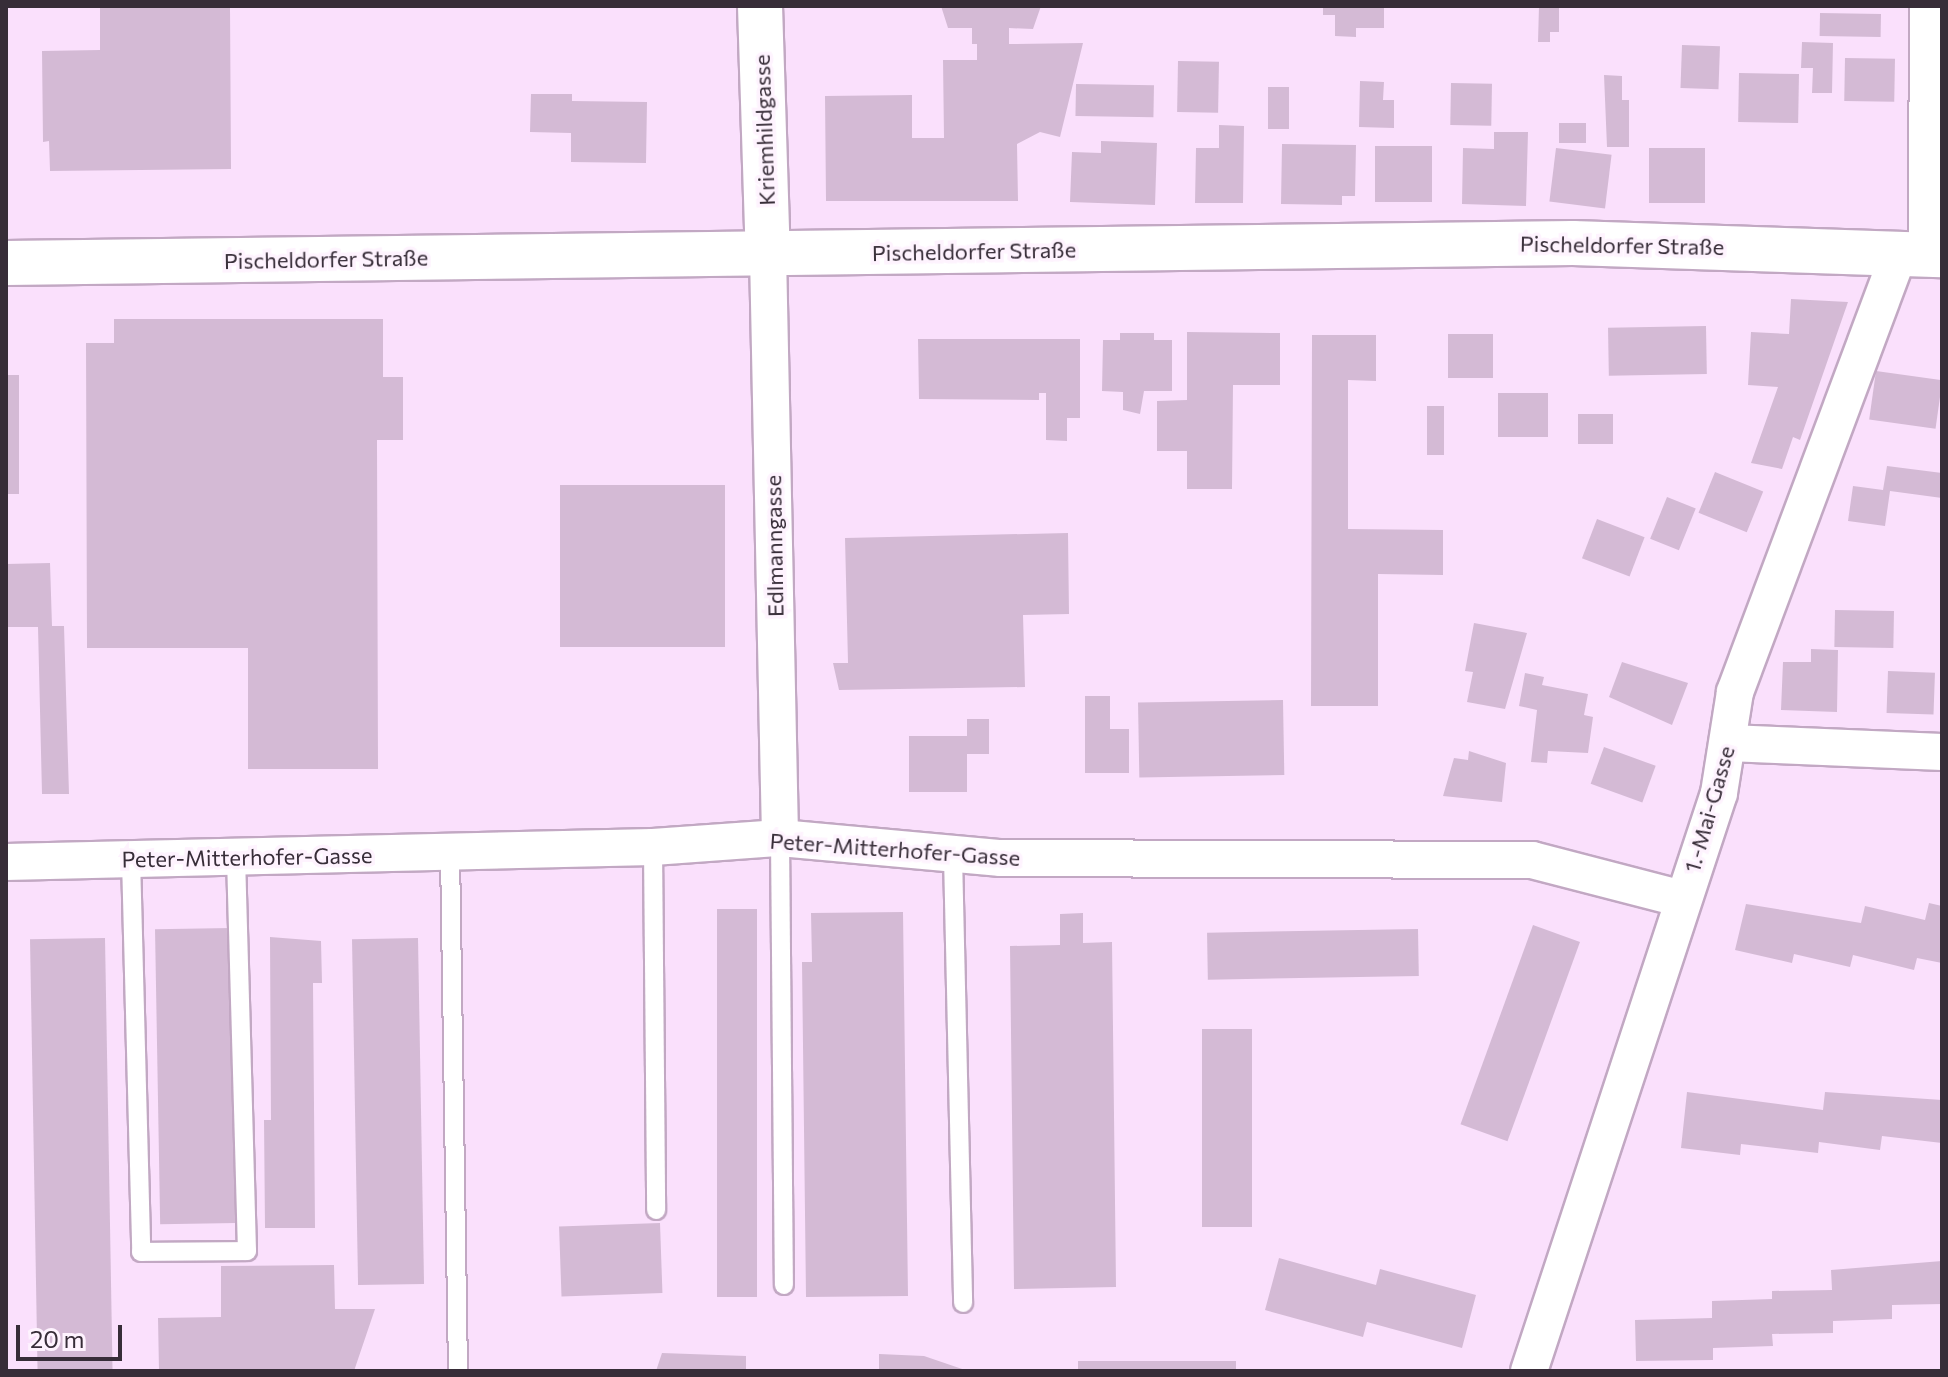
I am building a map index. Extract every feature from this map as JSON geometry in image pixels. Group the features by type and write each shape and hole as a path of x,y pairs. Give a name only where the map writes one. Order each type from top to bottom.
{"main road":[{"name":"Kriemhildgasse","path":"760,6 768,254"},
{"name":"Pischeldorfer Straße","path":"6,263 1573,243 1923,253"}],"street":[{"path":"1923,253 1928,6"},
{"name":"1.-Mai-Gasse","path":"1529,1371 1719,793 1735,692 1923,253"},
{"name":"Edlmanngasse","path":"768,254 780,838"},
{"path":"1729,743 1942,752"},
{"name":"Peter-Mitterhofer-Gasse","path":"6,862 653,847 780,838 953,856 1532,860 1683,899"}],"lane":[{"path":"780,838 784,1285"},
{"path":"653,847 656,1210"},
{"path":"450,852 458,1371"},
{"path":"131,859 141,1252 247,1251 236,856"},
{"path":"953,856 963,1303"}],"building":[{"path":"100,6 230,6 231,169 50,171 49,141 43,142 42,51 100,50"},
{"path":"941,6 1041,6 1033,29 1009,28 1009,44 1083,43 1060,137 1040,132 1017,144 1018,201 826,201 825,96 912,95 912,138 944,138 943,60 977,60 977,44 972,44 972,28 948,28"},
{"path":"1323,6 1384,6 1384,28 1356,28 1356,37 1335,36 1335,15 1323,15"},
{"path":"1539,6 1559,6 1559,32 1550,32 1550,42 1538,42"},
{"path":"1820,13 1881,14 1881,37 1820,36"},
{"path":"1802,42 1833,43 1832,93 1812,93 1813,68 1801,68"},
{"path":"1682,45 1720,46 1718,89 1680,88"},
{"path":"1845,58 1895,59 1894,102 1844,101"},
{"path":"1178,61 1219,62 1218,113 1177,112"},
{"path":"1739,73 1799,74 1798,123 1738,122"},
{"path":"1604,75 1622,76 1622,100 1629,100 1629,147 1607,147"},
{"path":"1360,81 1384,82 1383,100 1394,100 1394,128 1359,127"},
{"path":"1451,83 1492,84 1491,126 1450,125"},
{"path":"1076,84 1154,85 1153,117 1075,116"},
{"path":"1268,87 1289,87 1289,129 1268,129"},
{"path":"531,94 572,94 572,101 647,102 646,163 571,162 571,133 530,132"},
{"path":"1559,123 1586,123 1586,143 1559,143"},
{"path":"1219,125 1244,126 1243,203 1195,203 1196,148 1219,148"},
{"path":"1494,132 1528,132 1526,206 1462,204 1463,148 1494,149"},
{"path":"1101,141 1157,143 1155,205 1070,202 1072,152 1101,153"},
{"path":"1282,144 1356,145 1355,196 1342,196 1342,205 1281,204"},
{"path":"1375,146 1432,146 1432,202 1375,202"},
{"path":"1556,148 1612,155 1605,208 1549,202"},
{"path":"1649,148 1705,148 1705,203 1649,203"},
{"path":"1791,299 1848,302 1800,440 1793,437 1782,469 1751,463 1778,387 1748,385 1751,332 1789,334"},
{"path":"114,319 383,319 383,377 403,377 403,440 377,440 378,769 248,769 248,648 87,648 86,343 114,343"},
{"path":"1706,326 1707,374 1609,376 1608,328"},
{"path":"1187,332 1280,333 1280,385 1233,385 1232,489 1187,489 1187,451 1157,451 1157,401 1187,400"},
{"path":"1120,333 1154,333 1154,340 1172,340 1172,391 1144,391 1140,414 1123,410 1123,392 1102,391 1103,340 1120,340"},
{"path":"1448,334 1493,334 1493,378 1448,378"},
{"path":"1312,335 1376,335 1376,381 1348,380 1348,529 1443,530 1443,575 1378,574 1378,706 1311,706"},
{"path":"918,339 1080,339 1080,418 1067,418 1067,441 1046,440 1046,393 1039,393 1039,400 919,399"},
{"path":"1876,371 1942,380 1936,429 1869,420"},
{"path":"6,375 19,375 19,494 6,494"},
{"path":"1498,393 1548,393 1548,437 1498,437"},
{"path":"1427,406 1444,406 1444,455 1427,455"},
{"path":"1578,414 1613,414 1613,444 1578,444"},
{"path":"1887,466 1942,473 1942,498 1890,491 1885,526 1848,521 1853,486 1883,490"},
{"path":"1715,472 1763,491 1747,532 1699,513"},
{"path":"560,485 725,485 725,647 560,647"},
{"path":"1667,497 1696,509 1679,550 1650,539"},
{"path":"1597,519 1645,537 1630,576 1582,558"},
{"path":"1068,533 1069,614 1023,615 1025,687 839,690 833,663 848,663 845,538"},
{"path":"50,563 52,626 64,626 69,794 42,794 38,627 6,627 6,564"},
{"path":"1835,610 1894,611 1893,648 1834,647"},
{"path":"1474,623 1527,633 1505,709 1467,702 1473,672 1465,671"},
{"path":"1811,649 1838,650 1837,712 1781,710 1783,662 1811,662"},
{"path":"1622,662 1688,683 1672,725 1609,697"},
{"path":"1888,671 1935,673 1934,715 1887,713"},
{"path":"1525,673 1544,677 1542,685 1588,694 1584,715 1593,717 1588,753 1548,751 1547,763 1531,762 1537,710 1519,706"},
{"path":"1085,696 1110,696 1110,729 1129,729 1129,773 1085,773"},
{"path":"1283,700 1284,775 1139,778 1138,703"},
{"path":"967,719 989,719 989,754 967,754 967,792 909,792 909,736 967,736"},
{"path":"1604,747 1656,766 1642,802 1591,784"},
{"path":"1469,751 1506,763 1502,802 1443,796 1454,758 1468,760"},
{"path":"1929,903 1942,906 1942,963 1917,958 1914,970 1853,955 1850,967 1794,954 1792,963 1735,950 1746,904 1861,923 1865,906 1925,920"},
{"path":"717,909 757,909 757,1297 717,1297"},
{"path":"903,912 908,1296 806,1297 802,962 812,962 811,913"},
{"path":"1083,913 1083,943 1112,942 1116,1287 1014,1289 1010,946 1060,945 1060,914"},
{"path":"1533,925 1580,942 1507,1141 1460,1124"},
{"path":"231,928 236,1223 160,1224 155,929"},
{"path":"1418,929 1419,976 1208,980 1207,933"},
{"path":"270,937 321,941 322,983 313,983 315,1228 265,1228 264,1120 271,1120"},
{"path":"105,938 113,1371 38,1371 30,939"},
{"path":"418,938 424,1284 358,1285 352,939"},
{"path":"1202,1029 1252,1029 1252,1227 1202,1227"},
{"path":"1687,1092 1823,1110 1825,1092 1942,1100 1942,1143 1882,1136 1880,1150 1819,1142 1818,1153 1741,1144 1740,1155 1681,1148"},
{"path":"660,1223 662,1293 562,1296 559,1227"},
{"path":"1279,1258 1376,1285 1380,1269 1476,1295 1462,1348 1367,1322 1363,1337 1265,1310"},
{"path":"1942,1261 1942,1304 1892,1305 1892,1319 1833,1321 1833,1333 1772,1334 1773,1346 1713,1348 1713,1360 1636,1361 1635,1320 1712,1318 1712,1301 1772,1299 1772,1291 1832,1290 1831,1270"},
{"path":"334,1265 335,1309 375,1309 354,1371 159,1371 158,1318 221,1317 221,1266"},
{"path":"662,1353 746,1356 746,1371 656,1371"},
{"path":"879,1354 924,1356 968,1371 879,1371"},
{"path":"1078,1361 1236,1361 1236,1371 1078,1371"}]}
